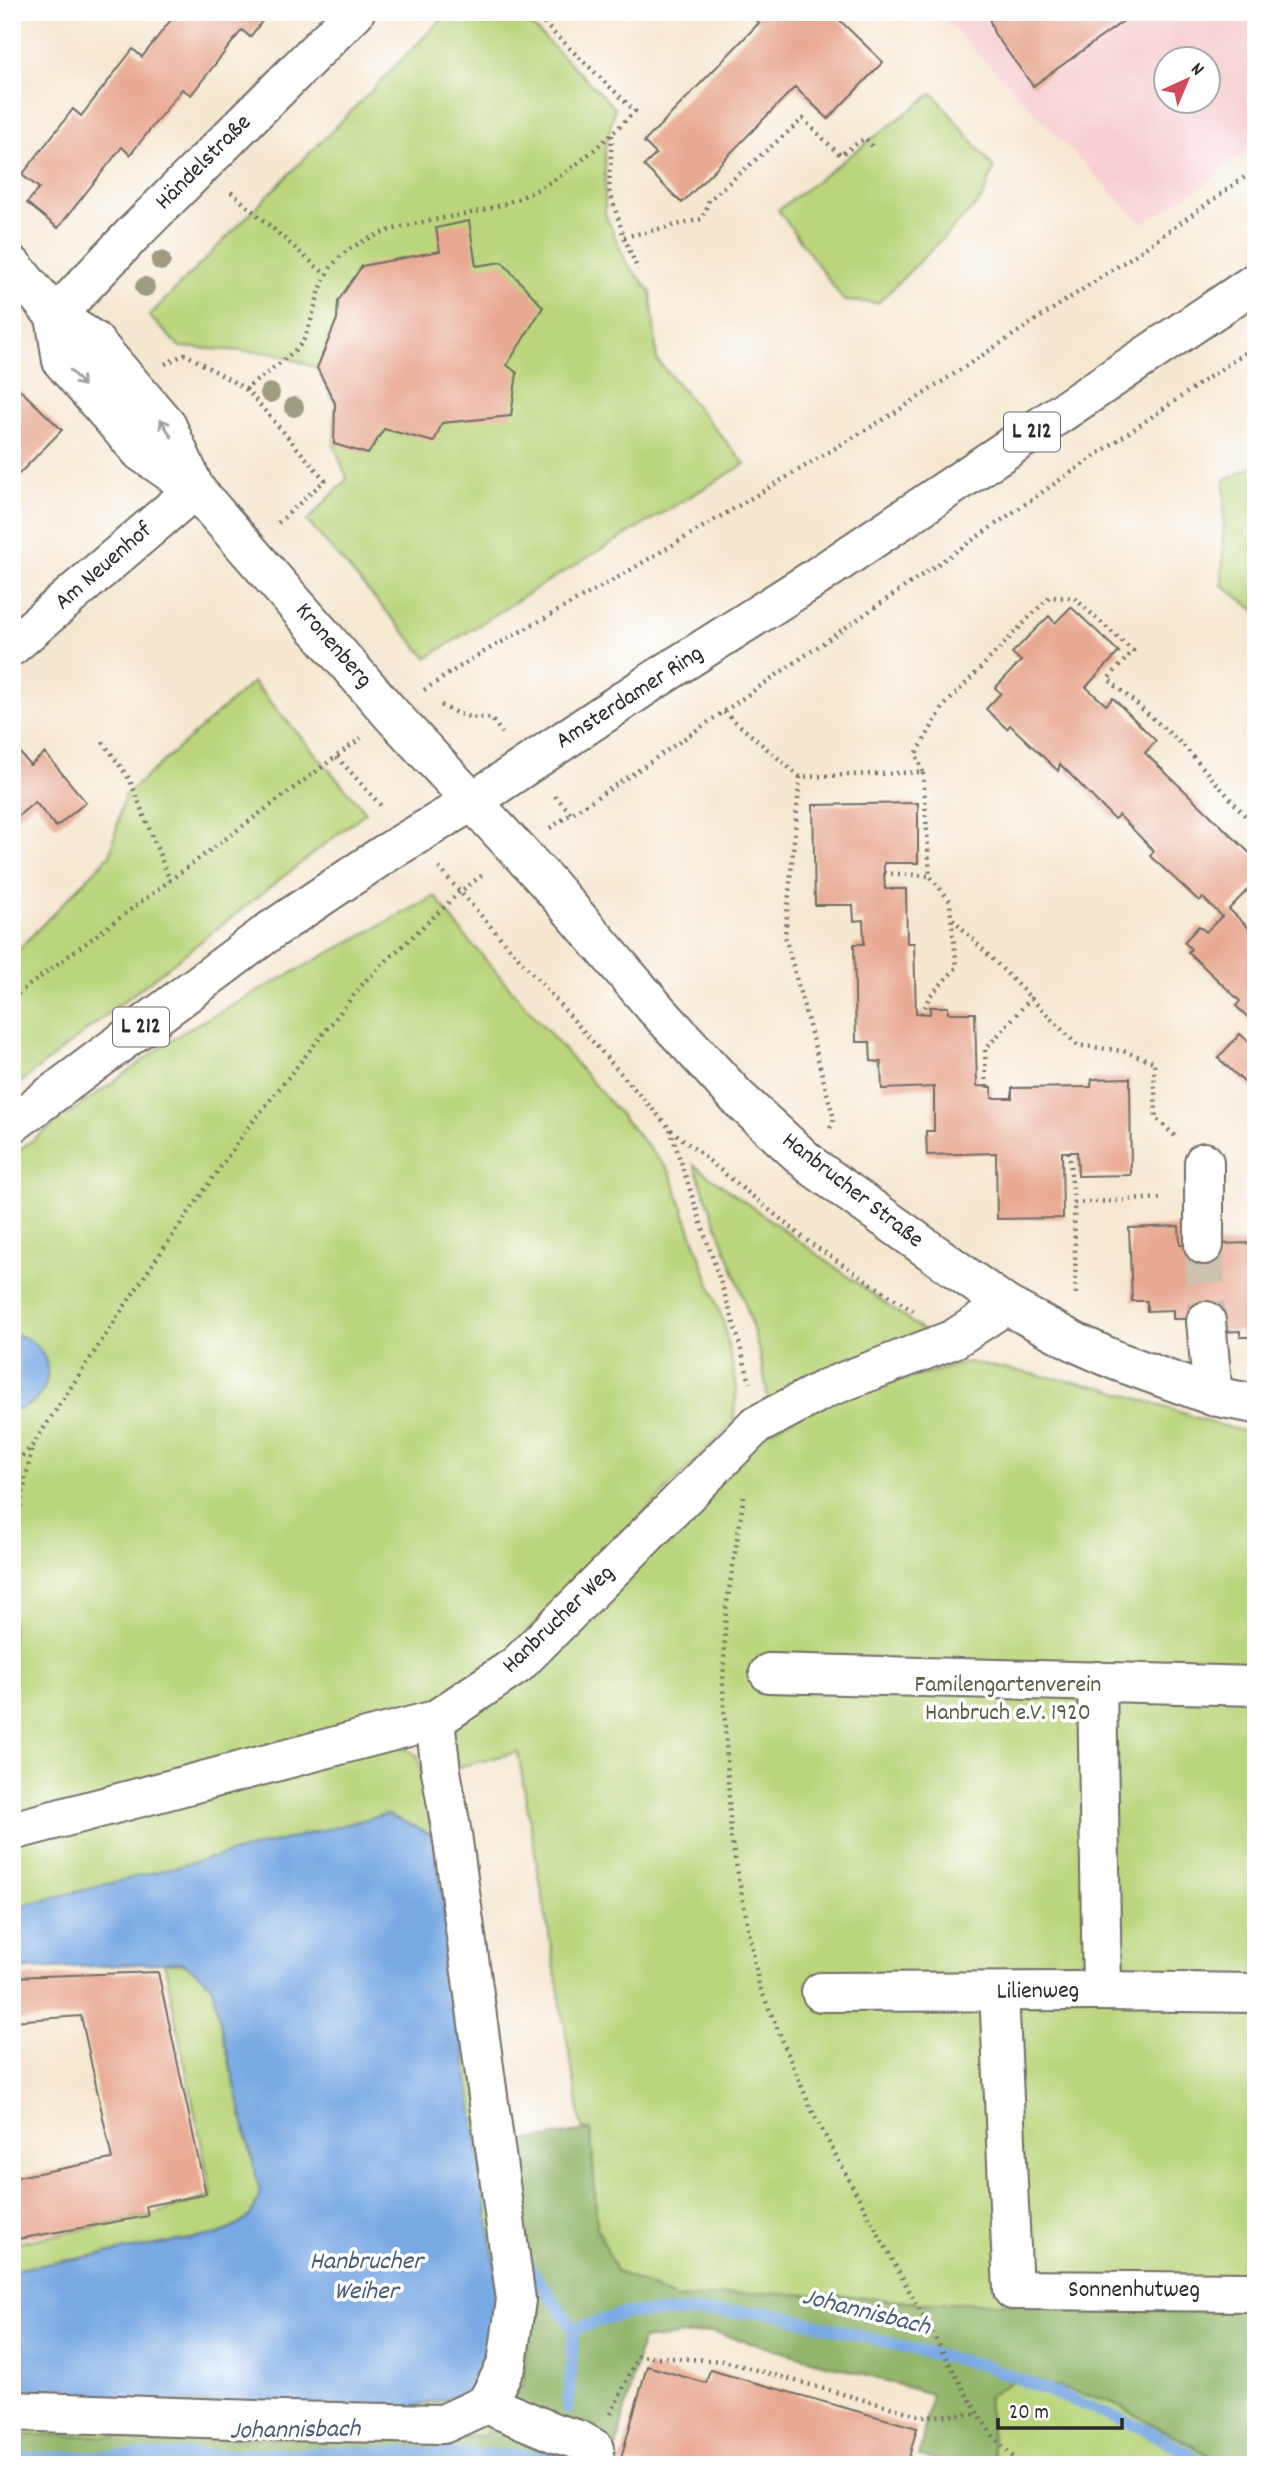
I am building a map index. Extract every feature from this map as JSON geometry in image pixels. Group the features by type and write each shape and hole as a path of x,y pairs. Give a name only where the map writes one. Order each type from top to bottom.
{"street":[{"name":"Händelstraße","path":"55,316 355,12"},
{"name":"Kronenberg","path":"12,265 55,316 93,340 167,425 195,489 392,715 473,801"},
{"name":"Amsterdamer Ring","path":"12,1124 270,931 809,582 1256,282"},
{"name":"Am Neuenhof","path":"12,646 195,489"},
{"name":"Hanbrucher Straße","path":"473,801 737,1097 812,1166 1006,1306 1117,1361 1213,1396 1256,1404"},
{"path":"1204,1245 1205,1179"},
{"name":"Hanbrucher Weg","path":"12,1831 435,1720 517,1665 755,1426 827,1388 954,1339 1006,1306"},
{"path":"1206,1321 1213,1396"},
{"path":"769,1673 1256,1686"},
{"path":"1097,1681 1102,1991"},
{"path":"12,2411 268,2421 443,2424 486,2404 506,2364 516,2300 435,1720"},
{"name":"Lilienweg","path":"821,1992 1256,1993"},
{"name":"Sonnenhutweg","path":"999,1992 1013,2290 1256,2292"},
{"path":"486,2404 576,2441"}],"path":[{"path":"246,389 302,344 325,274 348,250 377,233 488,209 540,190 612,135 635,111 532,12"},
{"path":"624,237 702,219 709,200 803,119 840,155 865,138 874,148"},
{"path":"612,135 608,190 638,270"},
{"path":"202,166 325,274"},
{"path":"12,998 426,689 473,658 617,578 896,412 1138,253 1256,169"},
{"path":"12,1466 32,1446 142,1279 247,1129 366,980 461,891 1256,345"},
{"path":"185,354 246,389 325,480 249,550"},
{"path":"922,1014 929,997 957,967 950,901 930,876 923,772 916,754 944,706 1049,597 1074,598 1133,651 1108,679 1182,745 1256,828"},
{"path":"724,712 800,777 923,772"},
{"path":"103,742 130,780 170,881"},
{"path":"337,757 461,891 670,1129 810,1243 954,1339"},
{"path":"800,777 785,936 834,1119 812,1166"},
{"path":"884,873 930,876"},
{"path":"951,916 1077,1045 1123,1051 1154,1062 1156,1118 1205,1179 1074,1203"},
{"path":"986,1087 985,1050 1032,997"},
{"path":"670,1129 733,1320 749,1382 755,1426"},
{"path":"1069,1152 1074,1203 1077,1343"},
{"path":"12,1548 32,1446"},
{"path":"744,1492 726,1609 723,1686 732,1837 759,1985 812,2111 932,2333 978,2414 994,2437 1021,2465"},
{"path":"576,2441 638,2356 724,2361 922,2416 978,2414"}],"shaded area":[{"path":"938,12 1256,12 1256,143 1203,186 1142,224"}],"green space":[{"path":"449,12 518,12 615,108 605,148 605,214 626,262 651,292 657,360 745,464 540,586 427,658 307,521 347,479 334,444 335,403 317,368 275,353 180,347 149,316"},
{"path":"933,93 994,168 982,199 878,303 844,301 778,210"},
{"path":"1256,465 1256,611 1222,585 1225,480"},
{"path":"253,682 366,812 12,1089 12,956 110,855 124,796"},
{"path":"435,896 466,937 670,1172 723,1321 737,1387 733,1423 508,1651 427,1710 12,1824 12,1155 184,1031"},
{"path":"694,1165 926,1333 768,1401 748,1311"},
{"name":"Familengartenverein Hanbruch e.V. 1920","path":"969,1362 1106,1388 1215,1424 1256,1434 1256,2304 919,2303 844,2296 752,2293 677,2299 616,2272 597,2227 591,2131 582,2128 518,1752 446,1770 441,1728 763,1434 830,1399"},
{"path":"394,1742 418,1756 488,2147 531,2293 523,2384 485,2435 451,2440 12,2435 12,2397 401,2410 463,2394 387,1814 12,1908 12,1837"},
{"path":"164,1962 179,1963 192,1968 212,1987 260,2192 255,2208 247,2219 219,2234 12,2270 12,2244 148,2216 212,2196"},
{"path":"591,2130 597,2227 616,2271 677,2299 752,2293 844,2296 919,2303 1256,2304 1256,2465 1227,2465 1110,2401 1018,2377 987,2398 993,2450 998,2465 965,2465 919,2457 931,2394 713,2332 642,2340 612,2465 12,2465 12,2435 451,2440 485,2435 523,2384 531,2293 508,2144"},
{"path":"1018,2377 1110,2401 1227,2465 998,2465 993,2450 987,2397"}],"water":[{"path":"12,1334 27,1339 38,1348 45,1359 47,1372 45,1385 38,1397 27,1406 12,1411"},
{"name":"Hanbrucher Weiher","path":"387,1814 433,1835 502,2316 486,2370 463,2394 401,2410 12,2397 12,2270 219,2234 247,2219 255,2208 260,2192 212,1987 205,1978 182,1962 12,1970 12,1908"}],"building":[{"path":"177,12 269,12 250,37 242,30 191,95 182,89 130,155 122,147 58,228 27,203 39,188 22,175 73,109 81,116 133,49 142,57"},
{"path":"748,12 808,12 811,16 815,12 831,12 883,62 828,119 795,87 682,203 644,166 656,154 644,142 759,23"},
{"path":"987,12 1136,12 1033,86 994,33"},
{"path":"469,221 476,266 502,262 543,307 507,365 517,373 511,416 442,423 434,442 384,429 368,454 334,444 335,403 317,368 337,319 338,301 362,266 440,251 436,228"},
{"path":"12,382 62,430 12,481"},
{"path":"1071,607 1119,652 1086,687 1106,705 1113,698 1156,741 1145,753 1256,859 1256,881 1229,909 1256,935 1256,1025 1236,1006 1240,1001 1188,952 1191,949 1184,942 1199,926 1206,932 1222,916 1203,898 1199,901 1150,856 1154,851 1119,815 1114,819 1060,764 1058,771 1010,725 1007,729 986,709 1001,693 995,688 1021,661 1012,653 1049,616 1055,623"},
{"path":"12,743 30,765 45,753 86,802 56,827 35,802 12,821"},
{"path":"918,803 918,863 884,863 885,889 906,889 907,943 914,943 916,1013 930,1014 930,1007 948,1007 948,1013 975,1013 977,1086 992,1087 992,1098 1012,1098 1012,1088 1091,1087 1092,1079 1130,1078 1131,1175 1078,1176 1077,1152 1062,1152 1063,1218 997,1219 996,1153 927,1155 926,1131 934,1131 934,1087 882,1089 881,1062 871,1061 870,1042 856,1042 854,944 864,944 863,920 854,921 853,905 815,905 813,805"},
{"path":"1240,1034 1256,1048 1256,1093 1218,1058"},
{"path":"1179,1226 1180,1245 1252,1243 1253,1262 1256,1262 1256,1337 1240,1337 1240,1331 1219,1332 1191,1319 1173,1319 1173,1310 1147,1311 1147,1301 1132,1301 1129,1228"},
{"path":"158,1972 206,2194 146,2206 148,2216 12,2240 12,2178 112,2159 81,2016 12,2021 12,1977"},
{"path":"647,2366 706,2383 710,2370 917,2428 908,2461 918,2465 619,2465"}],"waterway":[{"path":"526,2263 574,2329"},
{"name":"Johannisbach","path":"568,2409 574,2329 626,2313 768,2312 986,2366 1145,2429 1208,2465"},
{"name":"Johannisbach","path":"12,2458 383,2452 566,2457 570,2445"}],"tunnel":[{"path":"1204,1245 1206,1321"}]}
